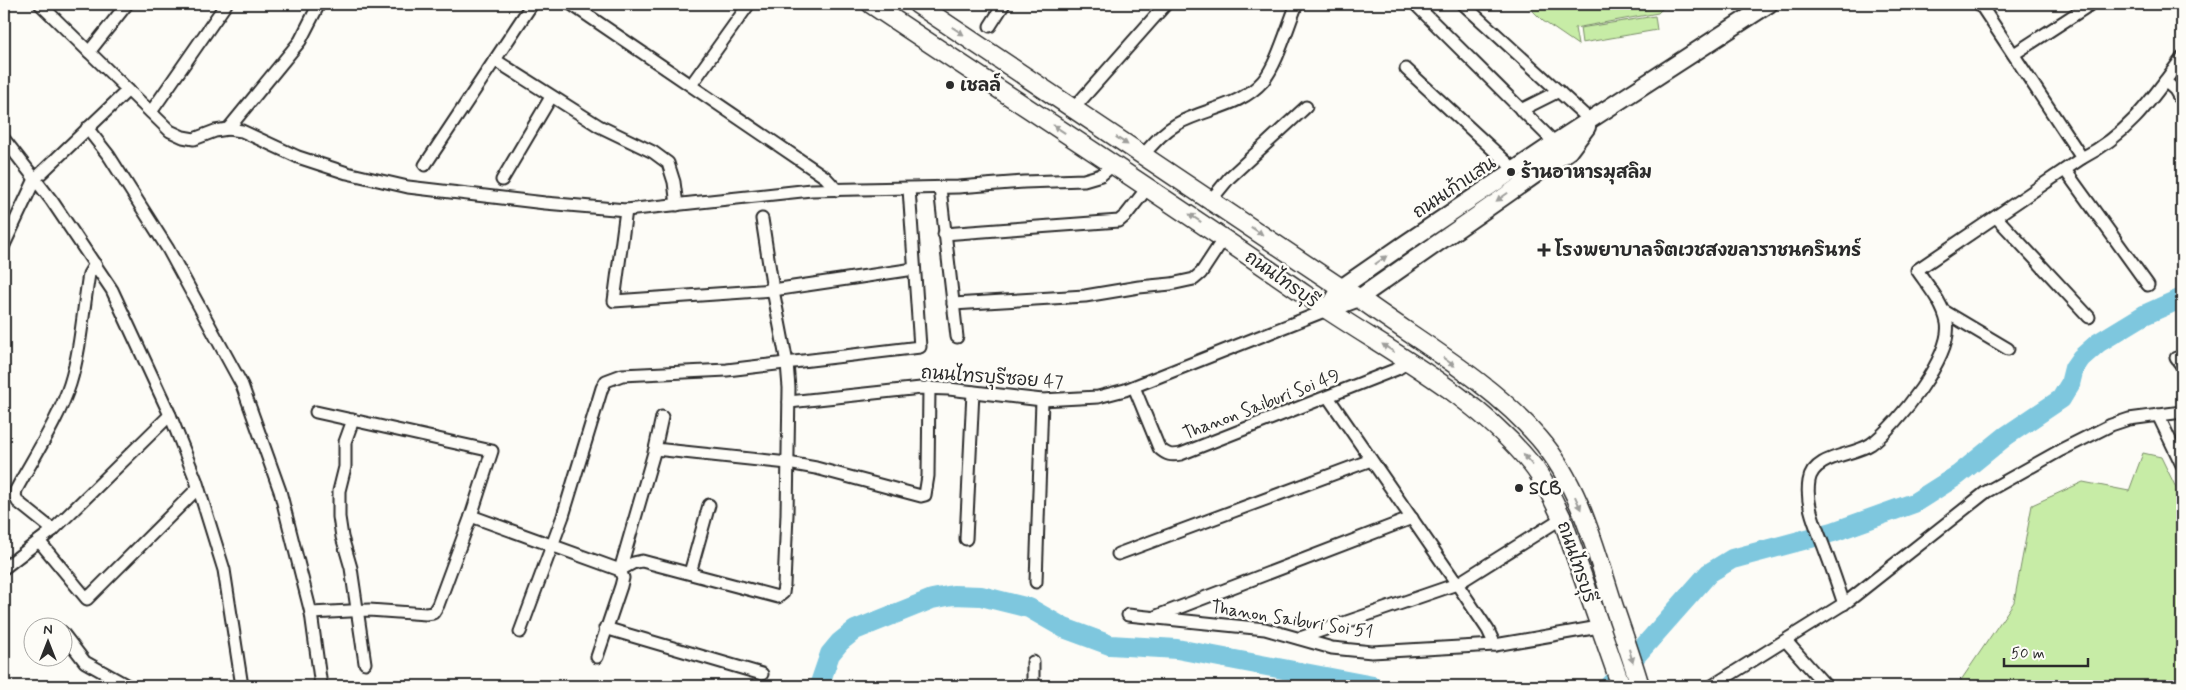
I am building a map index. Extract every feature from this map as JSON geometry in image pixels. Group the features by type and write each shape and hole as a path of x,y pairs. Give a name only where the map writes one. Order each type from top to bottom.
{"main road":[{"name":"ถนนไทรบุรี","path":"871,4 1148,187 1327,310 1471,405 1504,434 1533,466 1551,494 1562,518 1600,630"},
{"name":"ถนนไทรบุรี","path":"917,4 1341,288 1359,298 1482,386 1517,415 1540,438 1559,465 1579,503 1622,626 1640,686"},
{"name":"ถนนเก้าแสน","path":"1341,288 1555,143 1769,4"},
{"name":"ถนนเก้าแสน","path":"1327,310 1359,298 1569,151 1591,121"},
{"path":"1327,310 1341,288"},
{"path":"1600,630 1611,686"},
{"path":"1600,630 1621,686"}],"street":[{"path":"40,4 170,131 183,137 194,138 228,129 242,132 298,157 378,182 545,203 626,210 811,190 940,188 1084,180 1101,175 1113,164"},
{"path":"89,52 127,4"},
{"path":"151,112 226,4"},
{"path":"228,129 300,41 319,4"},
{"path":"425,165 532,4"},
{"path":"571,4 825,177 837,190"},
{"path":"691,85 749,4"},
{"path":"990,26 1004,4"},
{"path":"1074,108 1166,4"},
{"path":"1143,155 1162,134 1176,125 1199,114 1230,105 1253,91 1261,83 1274,60 1297,4"},
{"path":"1415,4 1555,143"},
{"path":"1463,4 1591,121"},
{"path":"1980,4 2082,158"},
{"path":"2014,54 2091,4"},
{"path":"1844,604 1825,548 1813,521 1809,494 1811,474 1826,461 1869,445 1904,413 1934,369 1947,335 1944,312 1917,270 1997,218 2082,158 2103,147 2121,133 2143,110 2182,58"},
{"path":"495,60 599,126 653,152 668,163 674,182 677,205"},
{"path":"1406,69 1515,170"},
{"path":"2165,81 2175,90 2182,102"},
{"path":"4,245 35,179 128,90"},
{"path":"1521,110 1559,91"},
{"path":"502,180 551,96"},
{"path":"1211,200 1229,178 1306,107"},
{"path":"87,128 108,156 168,249 242,385 280,491 312,613 321,686"},
{"path":"4,139 35,179 112,290 170,415 198,488 224,570 242,686"},
{"path":"2065,170 2148,285"},
{"path":"944,234 1118,221 1126,215 1148,187"},
{"path":"520,632 552,545 602,388 606,381 622,375 727,370 920,347 909,188"},
{"path":"940,188 956,338"},
{"path":"626,210 614,301 772,290 914,269"},
{"path":"1997,218 2089,317"},
{"path":"471,516 620,570 633,563 642,561 770,596 778,597 782,593 788,463 789,402 787,364 772,290 762,219"},
{"path":"953,304 1085,296 1194,279 1201,273 1224,238"},
{"path":"53,530 18,502 16,490 61,407 70,384 89,274 95,264"},
{"name":"ถนนไทรบุรีซอย 47","path":"789,402 929,388 1042,400 1098,397 1134,387 1327,310"},
{"path":"1944,312 2008,349"},
{"name":"Thanon Saiburi Soi 49","path":"1134,387 1159,448 1166,454 1173,456 1328,397 1397,369 1408,362"},
{"path":"655,450 788,463 816,468 921,496 925,495 928,476 929,388"},
{"path":"966,539 973,392"},
{"path":"1328,397 1458,584 1488,630 1495,645"},
{"path":"1036,582 1042,400"},
{"path":"312,613 356,610 433,613 438,605 471,516 492,451 316,412"},
{"path":"1712,686 1844,604 1986,492 2004,481 2111,425 2130,419 2182,412"},
{"path":"4,568 53,530 170,415"},
{"path":"2158,415 2182,465"},
{"path":"597,657 605,628 621,586 623,578 620,570 655,450 662,417"},
{"path":"353,420 345,442 345,467 340,492 339,517 342,537 351,568 365,663"},
{"path":"1118,554 1371,460"},
{"path":"39,541 87,599 198,488"},
{"path":"690,573 709,505"},
{"path":"1155,616 1412,518"},
{"path":"1300,638 1458,584 1562,518"},
{"name":"Thanon Saiburi Soi 51","path":"1128,615 1155,616 1265,629 1332,648 1372,652 1495,645 1600,630"},
{"path":"605,628 762,674"},
{"path":"1786,641 1826,686"},
{"path":"72,644 85,662 128,686"},
{"path":"1033,662 1033,686"}],"green space":[{"path":"1526,4 1667,4 1658,13 1575,28 1578,45 1543,21"},
{"path":"1655,16 1657,30 1582,43 1580,28"},
{"path":"2143,453 2161,457 2182,500 2182,686 1957,686 2014,602 2032,505 2083,482 2129,491"}],"waterway":[{"path":"1609,686 1709,573 1732,559 1833,532 1914,503 1958,475 2006,436 2061,399 2070,384 2074,368 2081,358 2098,343 2144,315 2182,298"},
{"path":"819,686 830,654 840,642 855,630 932,599 953,595 981,596 1029,608 1064,628 1110,645 1177,649 1373,686"}],"place":[{"name":"เชลล์","path":"950,85"},
{"name":"ร้านอาหารมุสลิม","path":"1511,172"},
{"name":"โรงพยาบาลจิตเวชสงขลาราชนครินทร์","path":"1544,250"},
{"name":"SCB","path":"1519,488"}]}
